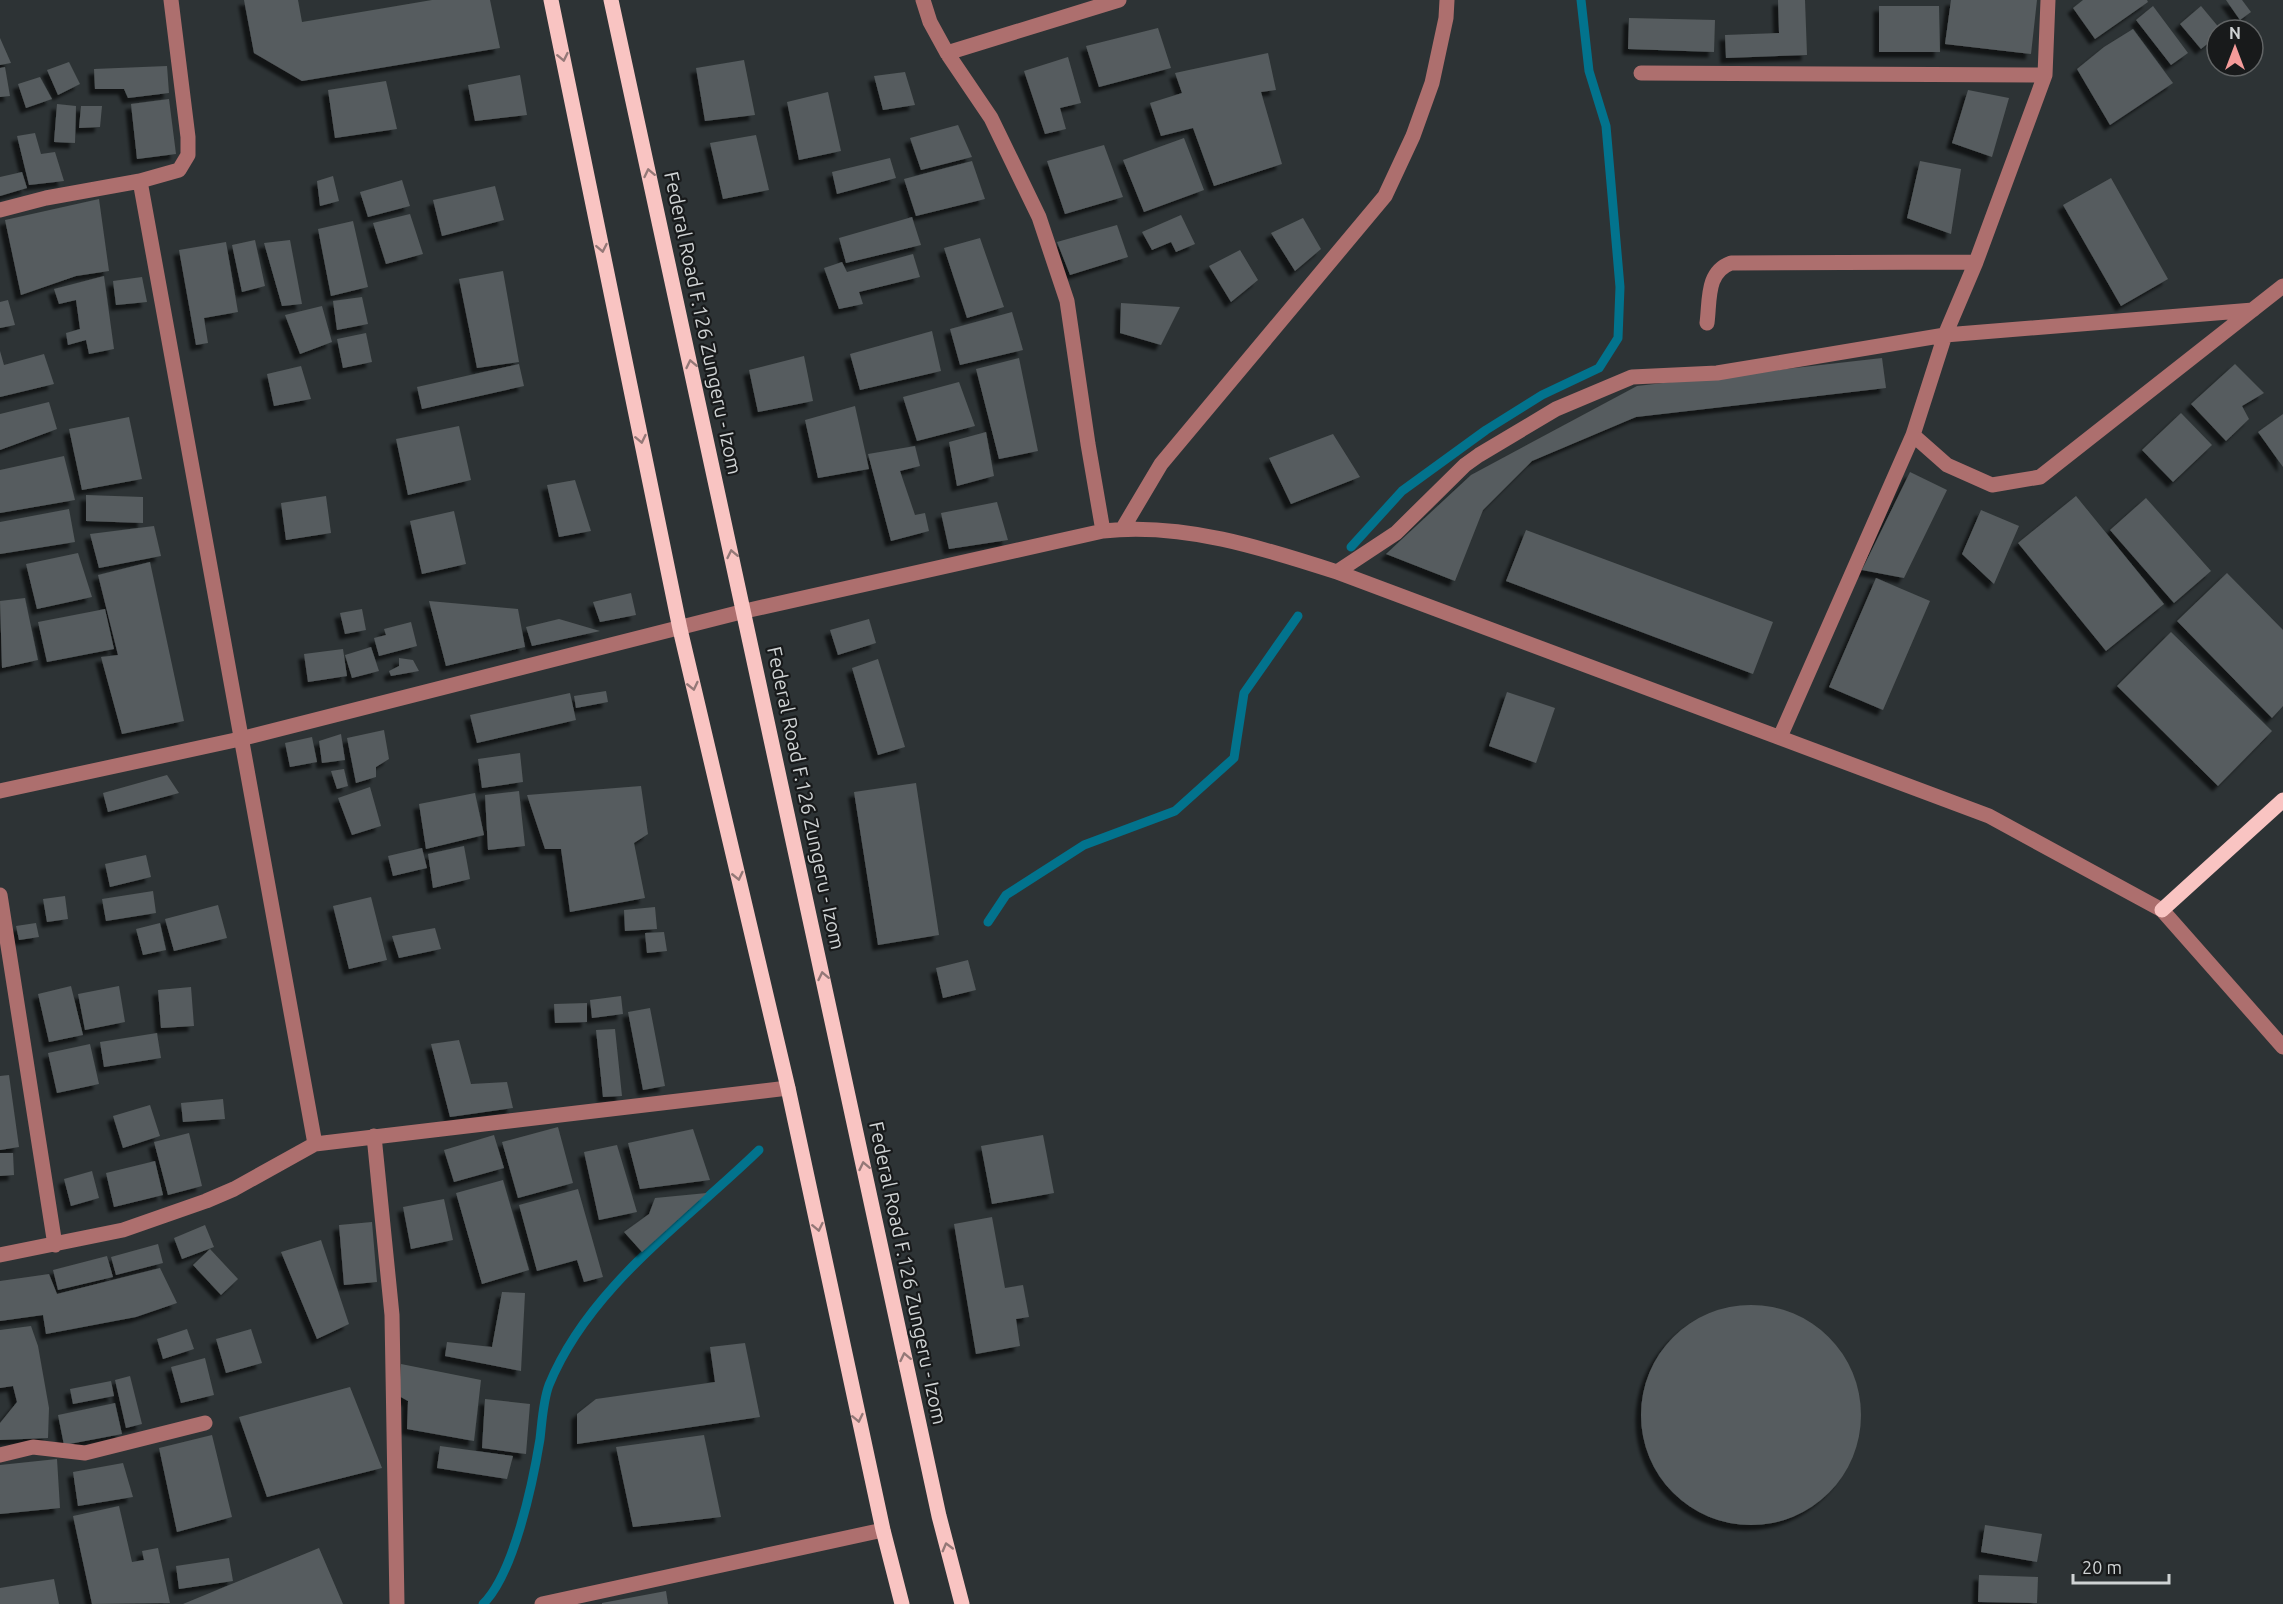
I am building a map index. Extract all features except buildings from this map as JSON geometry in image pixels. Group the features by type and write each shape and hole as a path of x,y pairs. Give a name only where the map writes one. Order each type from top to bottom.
{"main road":[{"path":"551,0 680,629 788,1088 883,1530 902,1604"},
{"name":"Federal Road F.126 Zungeru - Izom","path":"611,0 745,611 936,1504 962,1604"},
{"path":"2162,910 2283,800"}],"street":[{"path":"0,210 46,198 140,181 179,170 188,155 188,137 171,0"},
{"path":"923,0 930,22 947,53 991,118 1039,217 1067,301 1103,531"},
{"path":"947,53 1119,0"},
{"path":"1123,528 1161,464 1385,196 1413,136 1432,83 1446,18 1447,0"},
{"path":"1780,737 1913,435 1946,335 1977,262 2045,75 2048,0"},
{"path":"1641,73 2045,75"},
{"path":"140,181 315,1144"},
{"path":"1707,323 1713,276 1720,267 1731,263 1977,262"},
{"path":"1913,435 1947,465 1992,485 2040,477 2283,286"},
{"path":"1338,572 1396,533 1465,465 1479,455 1556,409 1632,377 1717,373 1946,335 2253,310"},
{"path":"0,791 240,739 745,611 1103,531 1123,528 1178,531 1272,551 1338,572 1989,816 2162,910 2283,1047"},
{"path":"0,895 55,1245"},
{"path":"0,1256 123,1230 206,1201 234,1189 315,1144 788,1088"},
{"path":"375,1136 392,1315 397,1604"},
{"path":"0,1455 33,1448 85,1453 205,1423"},
{"path":"542,1604 883,1530"}],"waterway":[{"path":"1351,547 1402,491 1486,430 1542,395 1599,368 1618,338 1620,287 1606,126 1589,71 1581,0"},
{"path":"988,922 1006,895 1084,845 1175,811 1234,758 1244,693 1298,616"},
{"path":"483,1604 494,1590 513,1550 532,1479 547,1391 566,1350 588,1317 641,1258 759,1150"}]}
